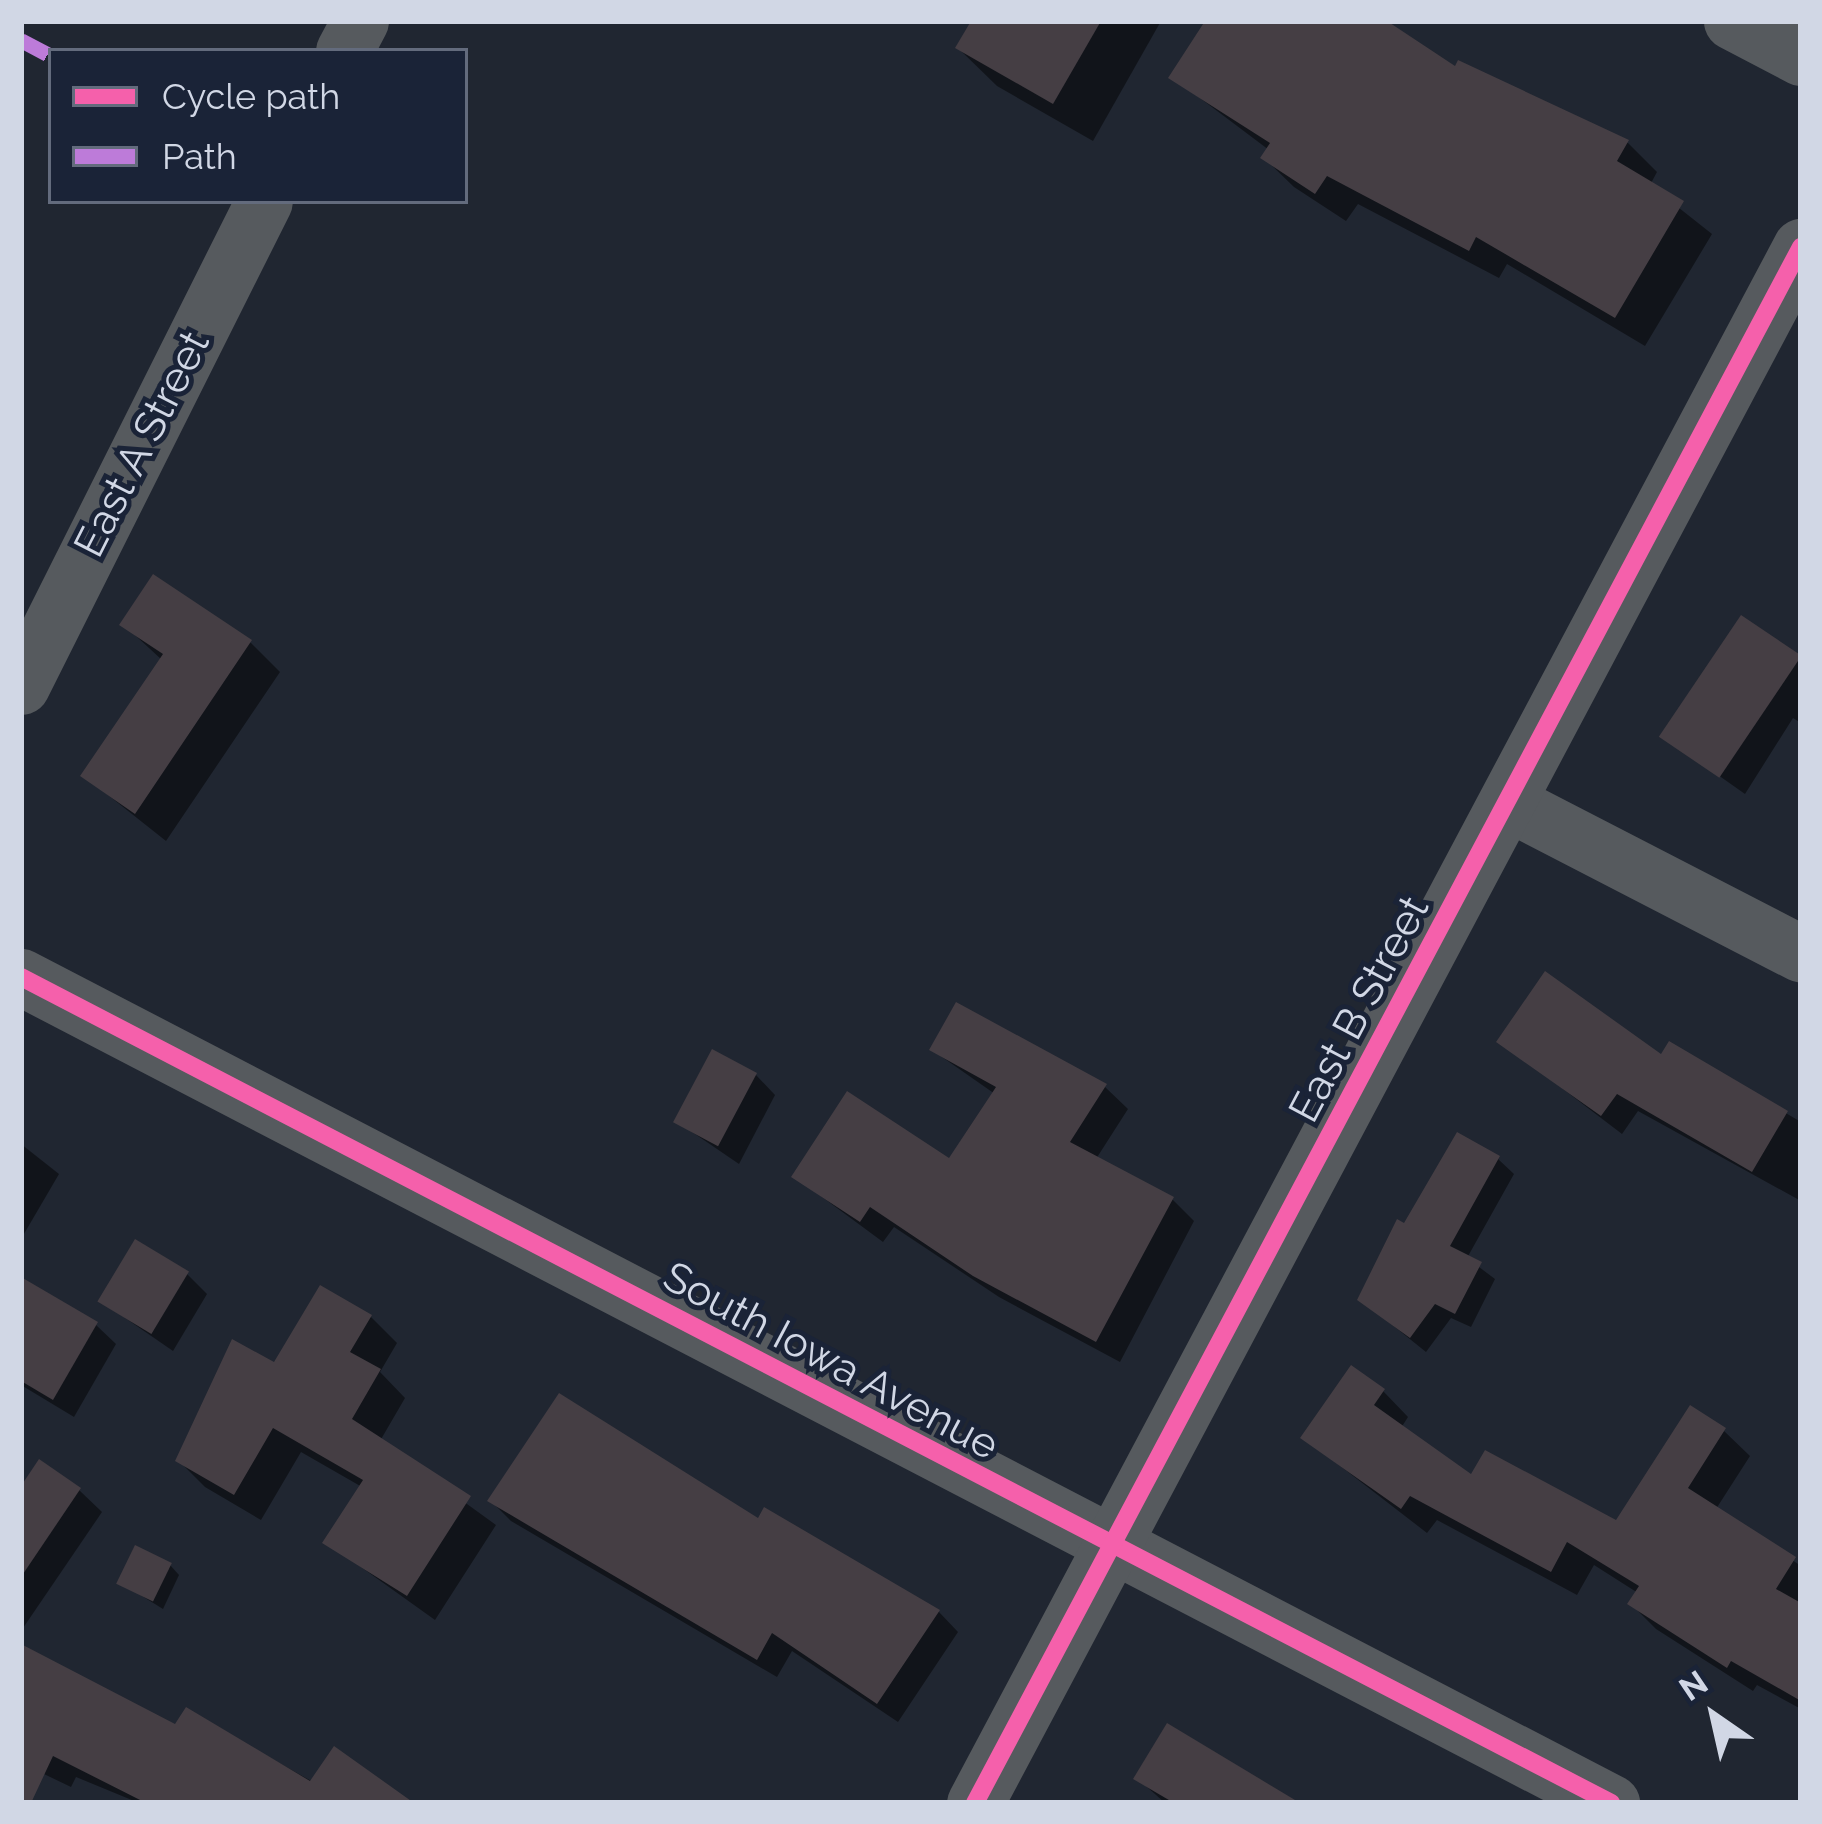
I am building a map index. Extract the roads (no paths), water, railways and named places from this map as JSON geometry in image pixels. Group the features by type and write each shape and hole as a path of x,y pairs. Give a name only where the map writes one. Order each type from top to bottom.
{"street":[{"path":"346,48 360,21"},
{"path":"1732,21 1801,57"},
{"name":"East A Street","path":"21,686 262,204"},
{"name":"East B Street","path":"975,1803 1511,805 1801,247"},
{"path":"1511,805 1801,954"},
{"name":"South Iowa Avenue","path":"21,977 1611,1803"}]}
